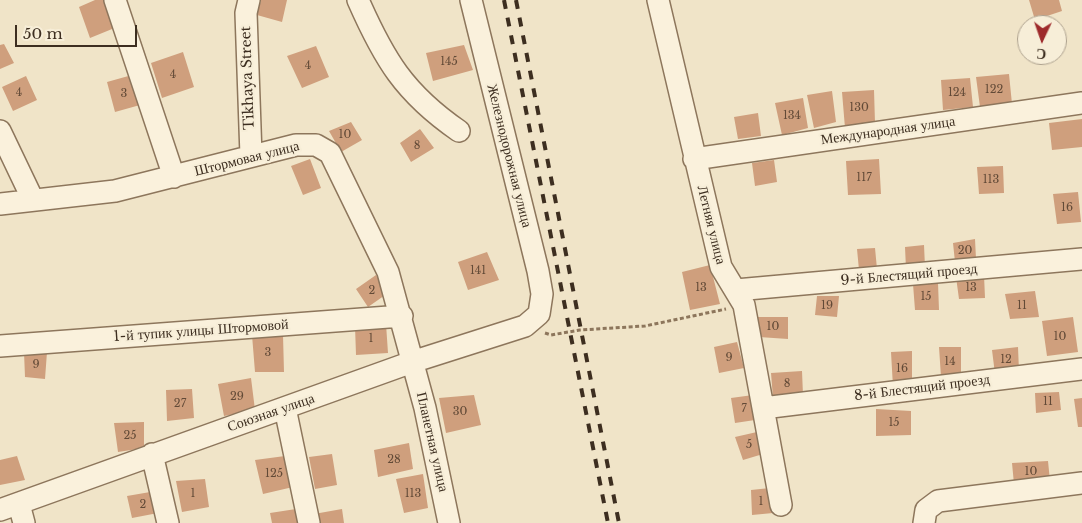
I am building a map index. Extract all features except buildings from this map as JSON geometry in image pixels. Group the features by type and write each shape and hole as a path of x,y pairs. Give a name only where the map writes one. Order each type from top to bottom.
{"street":[{"path":"115,0 174,177"},
{"name":"Tikhaya Street","path":"249,0 246,13 251,156"},
{"path":"358,0 379,48 405,84 432,112 459,131"},
{"name":"Железнодорожная улица","path":"471,0 538,270 542,294 532,320"},
{"name":"Летняя улица","path":"658,0 721,267 727,280 740,298 781,505"},
{"name":"Международная улица","path":"694,159 1082,103"},
{"path":"0,131 33,200"},
{"name":"Штормовая улица","path":"0,204 115,191 296,145 316,145 330,153 388,272 402,316 412,362"},
{"name":"9-й Блестящий проезд","path":"740,298 1082,259"},
{"name":"1-й тупик улицы Штормовой","path":"0,346 402,316"},
{"name":"Союзная улица","path":"14,512 152,454 532,320"},
{"name":"Планетная улица","path":"412,362 425,408 449,523"},
{"name":"8-й Блестящий проезд","path":"763,408 1082,369"},
{"path":"285,408 309,523"},
{"path":"152,454 168,523"},
{"path":"925,516 938,501 1082,484"}],"path":[{"path":"532,320 551,335 580,330 635,327 740,298"}],"railway":[{"path":"504,0 608,523"},
{"path":"516,0 619,523"}]}
